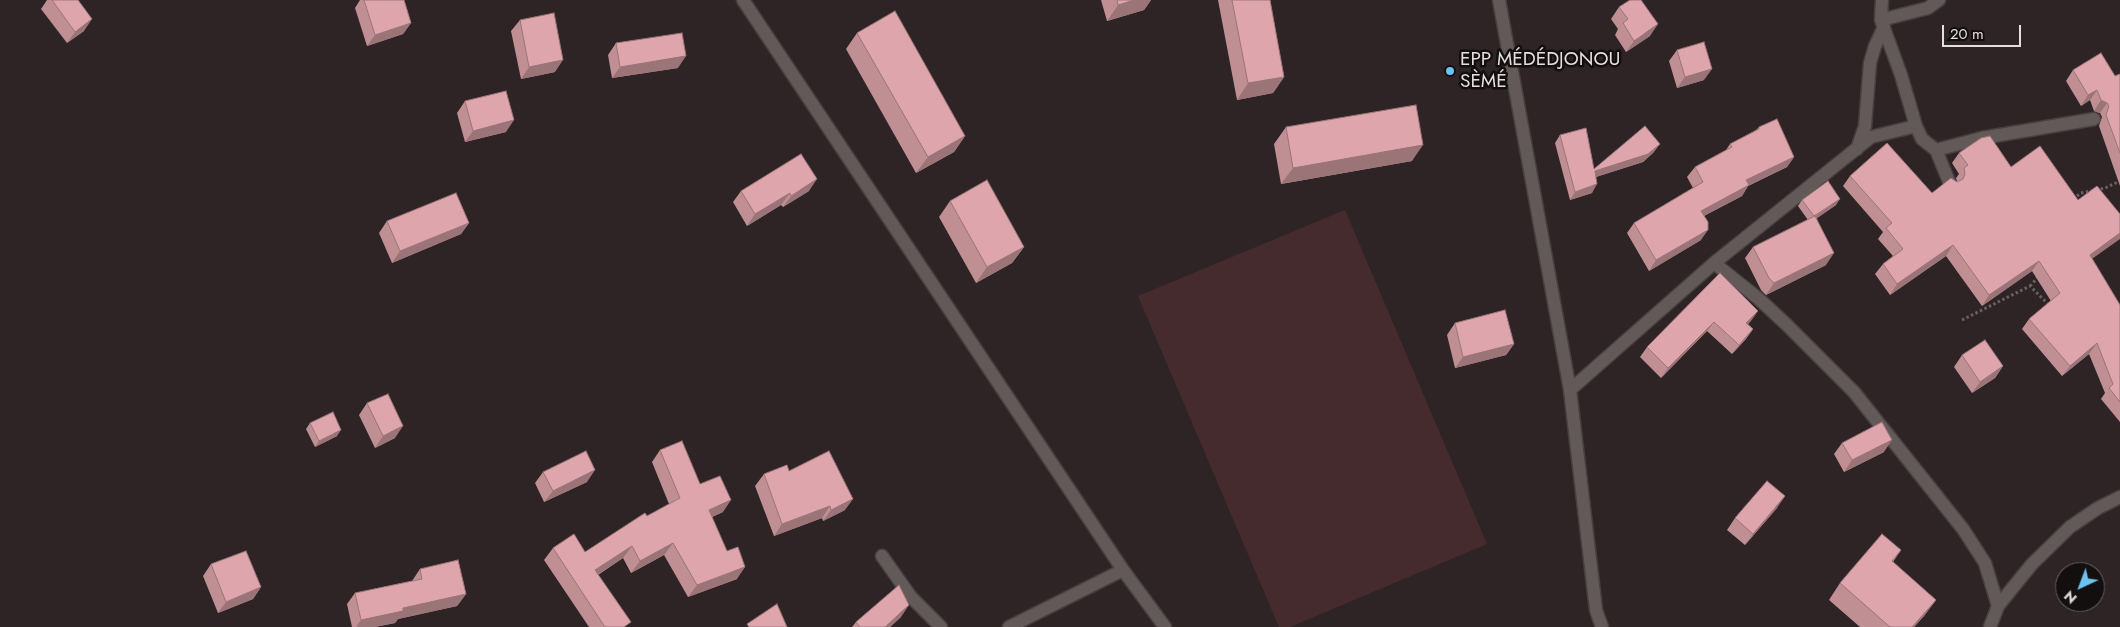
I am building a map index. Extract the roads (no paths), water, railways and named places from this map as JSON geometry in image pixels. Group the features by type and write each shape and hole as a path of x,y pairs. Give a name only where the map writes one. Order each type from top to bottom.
{"street":[{"path":"743,0 1123,570 1165,627"},
{"path":"1499,0 1570,390 1596,610 1602,627"},
{"path":"1856,149 1865,126 1870,63 1882,23 1882,0"},
{"path":"1882,23 1928,8 1939,0"},
{"path":"1882,23 1902,76 1916,126 1922,139 1936,150 1950,184"},
{"path":"1936,150 1982,138 2094,119"},
{"path":"1570,390 1714,263 1871,137 1916,126"},
{"path":"1714,263 1759,299 1787,325 1819,355 1859,398 1963,530 1985,563 1998,606"},
{"path":"1990,627 1998,606 2032,564 2070,527 2098,508 2120,497"},
{"path":"882,556 910,597 941,627"},
{"path":"1009,627 1123,570"}],"place":[{"name":"EPP MÉDÉDJONOU SÈMÉ","path":"1450,71"}]}
